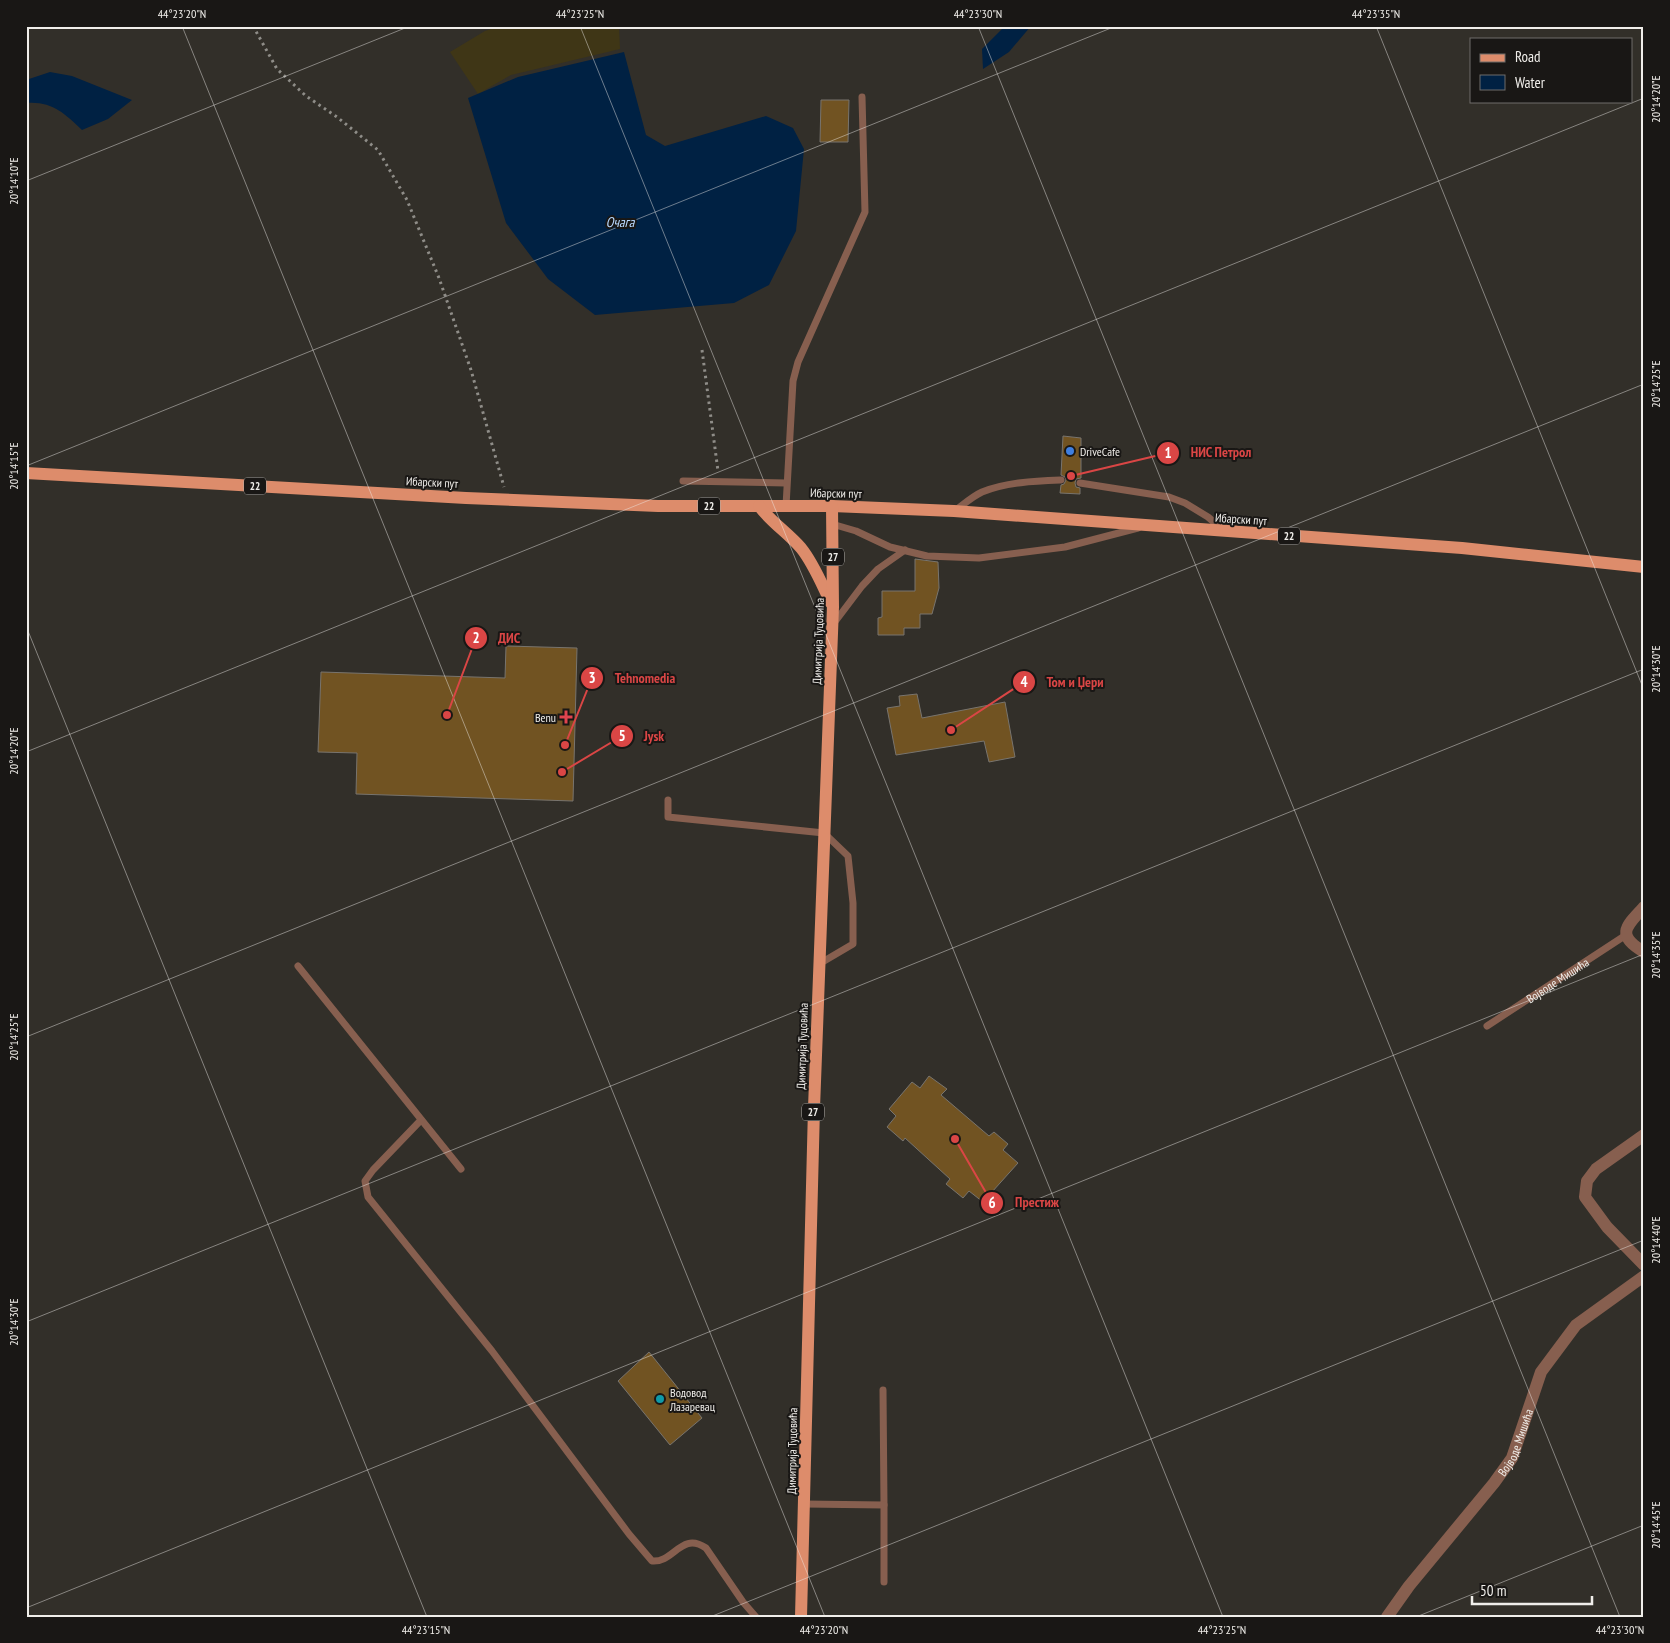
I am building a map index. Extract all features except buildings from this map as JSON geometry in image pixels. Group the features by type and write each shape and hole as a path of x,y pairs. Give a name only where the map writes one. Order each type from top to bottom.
{"main road":[{"name":"Ибарски пут","path":"26,473 466,498 658,506 832,506 954,511 1462,548 1644,567"},
{"path":"759,506 768,518 801,548 833,607"},
{"name":"Димитрија Туцовића","path":"801,1617 813,1125 833,607 832,506"}],"street":[{"name":"Војводе Мишића","path":"1626,935 1629,923 1644,907"},
{"path":"1626,935 1630,944 1644,952"},
{"path":"1644,1135 1596,1169 1587,1181 1585,1197 1607,1227 1644,1265"},
{"name":"Војводе Мишића","path":"1386,1617 1408,1586 1494,1483 1512,1458 1541,1372 1576,1325 1644,1276"}],"lane":[{"path":"786,506 793,381 798,362 865,212 862,97"},
{"path":"954,511 981,493 998,487 1028,482 1061,480"},
{"path":"683,481 786,483"},
{"path":"1080,483 1169,496 1208,517 1225,532"},
{"path":"832,524 856,531 890,547 926,556 979,558 1065,547 1146,526"},
{"path":"832,625 862,586 878,569 905,550"},
{"path":"668,800 668,817 824,833 848,856 853,903 853,944 819,964"},
{"name":"Војводе Мишића","path":"1487,1026 1626,935"},
{"path":"298,966 461,1169"},
{"path":"421,1120 365,1180 368,1197 492,1351 629,1534 652,1561 661,1560 687,1543 702,1545 756,1617"},
{"path":"883,1390 884,1582"},
{"path":"804,1504 884,1504"}],"path":[{"path":"253,26 253,30 277,69 306,96 378,150 407,200 439,278 471,370 508,499"},
{"path":"702,350 719,481"}],"sand":[{"path":"500,26 619,26 620,49 511,75 478,94 450,52 485,31"}],"water":[{"path":"1005,26 1031,26 1009,52 983,69 982,49"},
{"name":"Очага","path":"624,52 646,135 665,146 766,116 793,128 804,149 796,231 769,285 734,303 595,315 548,279 506,223 468,98 518,77"},
{"path":"50,72 72,76 132,100 108,119 82,130 57,109 43,104 26,103 26,80"}],"place":[{"name":"DriveCafe","path":"1070,451"},
{"name":"НИС Петрол","path":"1071,476"},
{"name":"ДИС","path":"447,715"},
{"name":"Benu","path":"566,717"},
{"name":"Том и Џери","path":"951,730"},
{"name":"Tehnomedia","path":"565,745"},
{"name":"Jysk","path":"562,772"},
{"name":"Престиж","path":"955,1139"},
{"name":"Водовод Лазаревац","path":"660,1399"}]}
